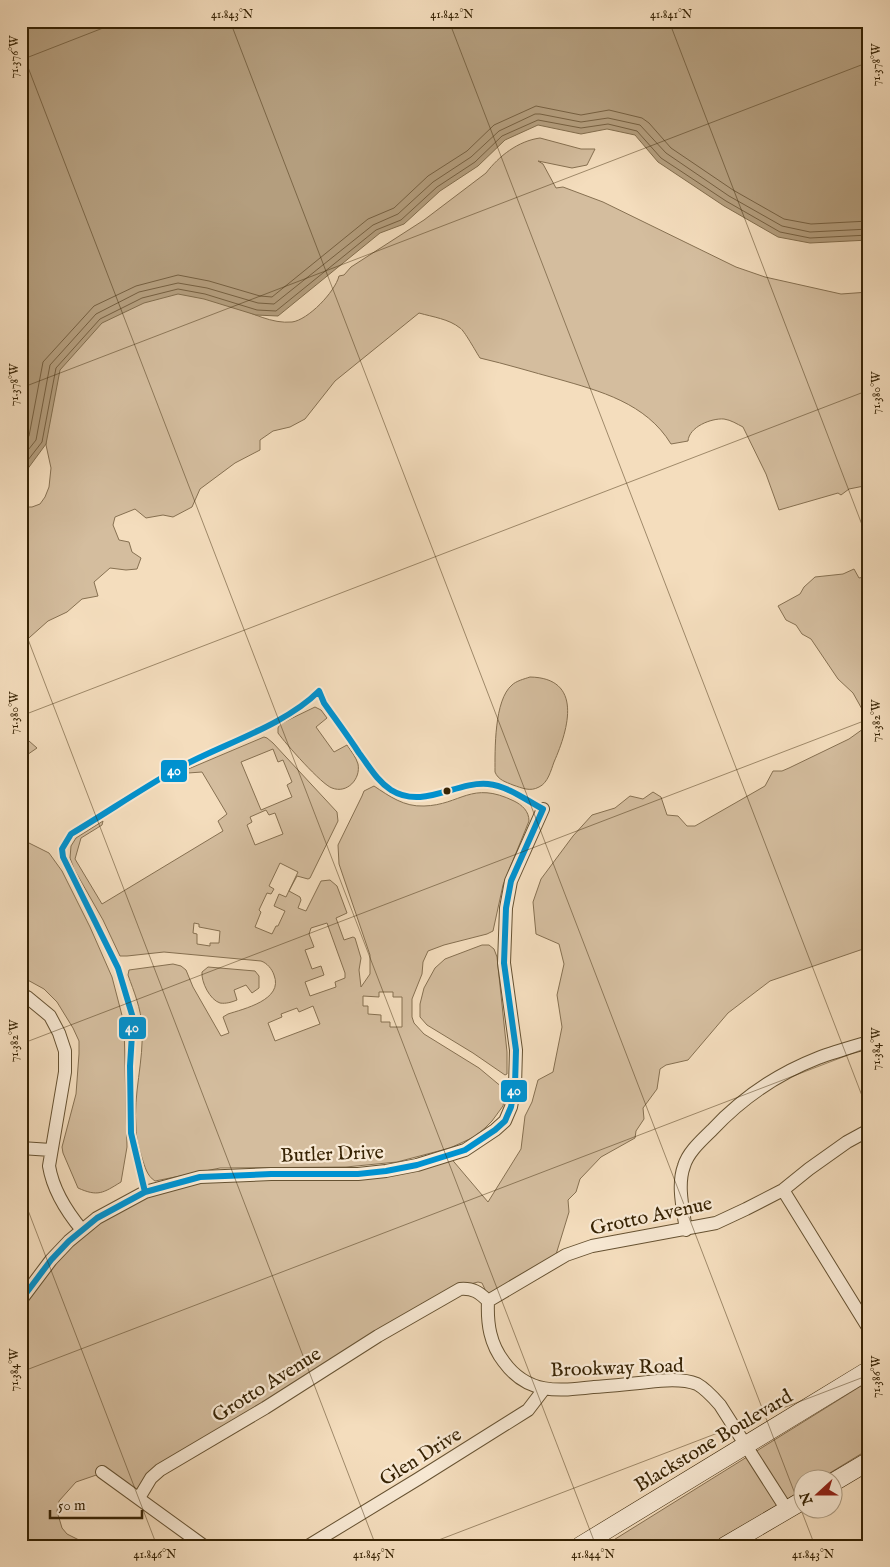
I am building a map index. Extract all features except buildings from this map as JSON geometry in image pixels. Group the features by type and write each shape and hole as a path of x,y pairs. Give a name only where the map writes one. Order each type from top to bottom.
{"main road":[{"name":"Blackstone Boulevard","path":"580,1546 869,1370"},
{"path":"842,1477 869,1461"},
{"path":"725,1546 792,1507"}],"street":[{"name":"Butler Drive","path":"21,1300 51,1260 82,1230 97,1218 145,1192 200,1177 358,1174 417,1165 465,1150 505,1121 511,1107 516,1050 504,963 506,908 511,881 543,809"},
{"path":"21,994 50,1016 60,1033 65,1051 65,1072 49,1166 50,1176 66,1208 82,1230"},
{"path":"686,1230 680,1180 684,1164 696,1146 719,1122 745,1098 774,1079 818,1058 869,1042"},
{"name":"Grotto Avenue","path":"139,1498 151,1478 160,1470 265,1408 378,1336 460,1289 479,1292 488,1301 566,1255 592,1246 716,1223 783,1190 847,1142 869,1130"},
{"path":"21,1148 51,1150"},
{"path":"783,1190 869,1329"},
{"name":"Brookway Road","path":"488,1301 487,1322 495,1351 508,1369 525,1382 544,1389 564,1391 661,1380 678,1380 697,1384 708,1392 720,1405 787,1510"},
{"name":"Glen Drive","path":"308,1546 528,1410 544,1389"},
{"path":"102,1472 204,1546"}],"shaded area":[{"path":"540,138 581,149 595,149 587,165 572,168 538,161 543,164 556,188 563,187 603,202 736,267 765,277 841,294 869,292 869,485 849,489 841,495 838,493 779,510 766,474 743,427 734,422 719,419 701,424 692,432 688,441 671,444 649,418 621,401 574,384 480,358 462,330 456,325 446,320 419,313 335,381 305,419 290,427 273,431 260,440 260,450 235,463 200,489 192,507 173,517 163,515 146,518 135,509 115,517 113,525 119,540 129,542 132,552 141,558 137,569 110,568 94,582 98,596 82,599 67,612 48,621 21,645 21,507 32,507 40,504 49,487 51,468 46,445 46,429 59,365 134,280 209,298 270,320 292,322 298,320 313,311 327,297 339,276 344,275 351,267 424,220 486,173 510,150 524,142"},
{"path":"854,569 859,578 869,576 869,947 770,981 728,1013 688,1060 666,1065 660,1069 657,1089 643,1108 644,1119 636,1131 635,1138 601,1157 580,1179 576,1192 568,1200 569,1212 554,1261 489,1298 482,1283 478,1282 463,1286 174,1455 140,1493 108,1471 76,1482 59,1501 57,1511 62,1528 67,1534 96,1546 28,1546 21,1533 21,1301 72,1235 165,1185 356,1171 449,1156 488,1202 521,1149 525,1116 532,1102 538,1080 553,1072 562,1027 557,995 564,964 559,944 536,934 533,902 541,879 573,836 592,815 615,808 630,796 643,799 653,792 661,797 667,815 678,816 687,826 695,826 765,786 773,771 782,771 789,768 849,739 863,729 867,718 853,693 838,679 811,639 802,634 796,625 786,620 778,606 800,594 804,587 815,577 843,574"},
{"path":"530,677 547,680 558,686 565,695 567,720 564,735 549,776 542,785 529,789 500,779 495,772 495,763 499,713 506,692 518,681"},
{"path":"315,707 321,710 327,718 316,727 334,752 347,745 358,764 355,780 343,789 332,788 320,780 278,733 280,724"},
{"path":"21,734 37,748 21,759"},
{"path":"264,737 273,743 337,812 338,821 310,878 297,876 289,891 300,897 301,900 298,908 306,911 321,881 330,880 337,886 347,913 336,918 344,940 355,938 361,958 359,970 361,987 370,974 370,955 339,864 338,845 364,791 374,786 403,803 417,806 437,805 467,795 487,793 499,795 520,804 528,814 529,821 503,885 493,931 428,951 423,962 422,974 412,999 414,1023 424,1034 479,1068 503,1088 505,1094 503,1106 492,1121 474,1137 450,1148 397,1162 346,1167 220,1168 155,1181 150,1177 144,1165 137,1136 135,1115 142,1027 139,1007 128,975 129,970 173,964 181,966 186,970 193,987 221,1036 229,1033 223,1017 260,1002 268,997 276,984 272,971 261,961 164,952 120,956 103,920 74,869 70,858 71,846 76,838 103,821 102,825 81,838 75,859 102,904 223,831 218,821 227,814 202,772 188,773 186,770","holes":["273,749 278,762 283,760 292,782 287,785 292,797 261,810 241,762","266,810 269,815 275,813 283,834 255,845 247,825 252,822 250,817","280,863 298,872 286,897 279,894 274,906 285,911 272,934 255,927 261,912 259,910 267,893 271,894 274,889 269,886","194,923 199,924 199,927 220,931 219,943 210,943 210,946 197,944 197,934 193,933","327,923 345,973 345,978 335,982 336,987 310,996 305,982 324,975 321,966 312,969 305,950 314,947 309,934 311,928","379,992 393,992 393,997 402,997 402,1027 390,1027 390,1022 381,1022 381,1015 368,1014 368,1006 363,1006 363,996 379,997","313,1006 320,1024 275,1041 268,1023 282,1017 281,1014 297,1008 299,1012"]},
{"path":"21,839 49,853 62,871 112,977 124,1023 127,1147 121,1182 110,1189 96,1193 78,1188 62,1147 76,1094 79,1041 57,1002 44,989 24,978 22,957 27,930 21,883 27,878 25,869 21,867"},
{"path":"482,945 489,945 494,949 497,957 507,1052 507,1074 505,1075 427,1025 420,1017 420,1004 424,988 435,968 445,959"},
{"path":"208,967 255,971 259,976 259,988 252,993 246,985 234,990 237,1000 220,1003 210,995 203,981 202,972"},
{"path":"869,1381 869,1449 835,1470 792,1470 792,1496 711,1546 604,1546"}],"water":[{"path":"21,21 869,21 869,240 810,243 778,237 724,206 658,162 635,135 607,129 581,134 538,125 505,140 478,166 440,191 404,224 380,233 278,316 256,315 204,299 178,294 144,303 102,323 60,370 46,444 21,478"}],"transit line":[{"name":"40","path":"145,1192 131,1133 130,1066 133,1018 118,968 63,857 62,849 71,834 149,785 192,761 250,735 288,715 319,691"},
{"name":"40","path":"21,1300 51,1260 69,1241 97,1218 145,1192 200,1177 271,1174 358,1174 417,1165 465,1150 505,1121 511,1107 515,1086 516,1050 504,963 506,908 511,881 543,809 510,790 488,784 464,786 427,796 415,797 391,790 370,768 324,703 319,691"}]}
